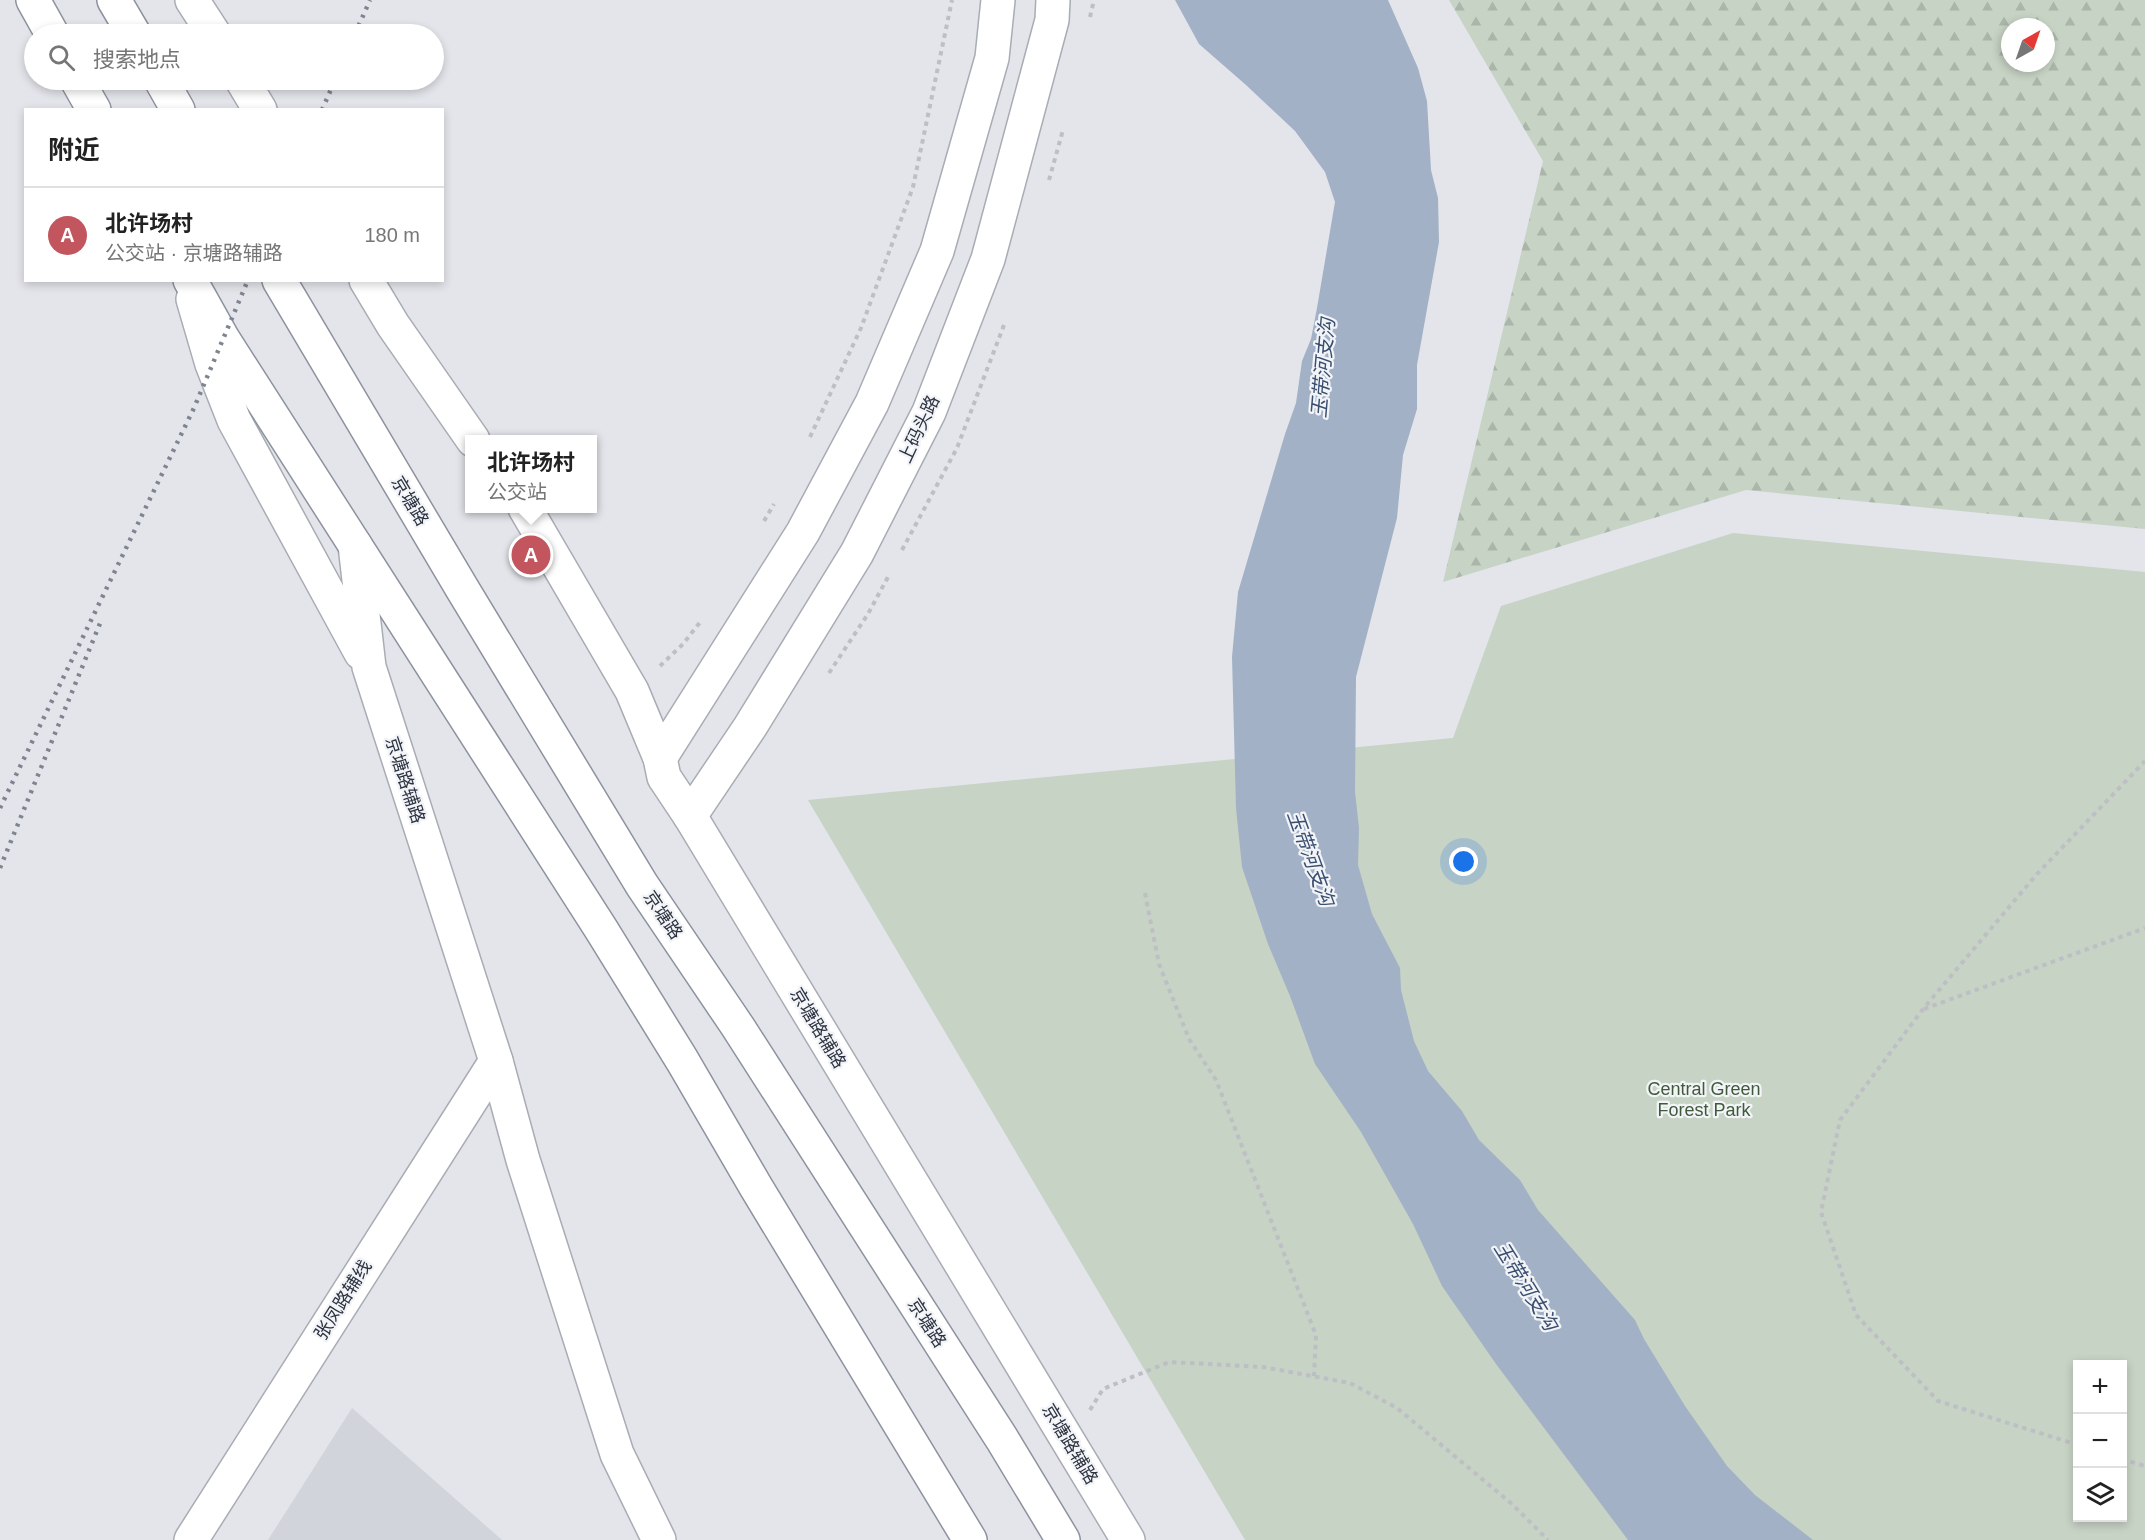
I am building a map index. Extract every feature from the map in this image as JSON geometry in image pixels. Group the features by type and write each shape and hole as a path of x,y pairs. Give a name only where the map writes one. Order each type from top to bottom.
{"main road":[{"path":"33,0 46,24"},
{"path":"114,0 128,24"},
{"path":"192,0 208,24"},
{"path":"660,758 803,532 872,404 936,251 992,58 998,0"},
{"name":"上码头路","path":"690,816 750,727 857,553 929,412 988,260 1052,20 1053,0"},
{"path":"83,90 93,108"},
{"path":"167,90 177,108"},
{"path":"248,90 259,108"},
{"path":"190,282 223,339 601,929 970,1540"},
{"name":"京塘路辅路","path":"190,282 213,364 234,420 369,667 496,1061 524,1160 617,1454 659,1540"},
{"name":"京塘路","path":"280,282 642,885 738,1027 1002,1439 1063,1540"},
{"path":"367,282 393,325 470,435"},
{"name":"京塘路辅路","path":"528,513 632,691 660,758 664,777 690,816 1128,1540"},
{"name":"京塘路辅路","path":"355,545 369,667"},
{"name":"张凤路辅线","path":"191,1540 496,1061"}],"path":[{"path":"806,446 861,328 913,187 952,0"},
{"path":"761,526 778,496"},
{"path":"632,691 683,644 702,620"},
{"path":"2073,1443 1938,1401 1856,1315 1821,1212 1840,1120 1923,1010 2037,874 2145,761"},
{"path":"1145,893 1159,964 1189,1039 1216,1080 1316,1335 1314,1376"},
{"path":"1923,1010 2145,928"},
{"path":"1070,1444 1103,1389 1169,1362 1263,1367 1350,1383 1397,1408 1512,1504 1548,1540"},
{"path":"2127,1461 2145,1466"}],"shaded area":[{"path":"352,1408 502,1540 268,1540"}],"green space":[{"path":"1449,0 2145,0 2145,529 1746,490 1443,582 1543,161"},
{"name":"Central Green Forest Park","path":"1733,533 2145,572 2145,1540 1245,1540 808,800 1453,738 1501,606"}],"water":[{"name":"玉带河支沟","path":"1175,0 1388,0 1418,68 1427,101 1431,170 1438,198 1439,242 1417,365 1417,409 1403,455 1397,518 1356,677 1355,792 1359,828 1358,865 1372,914 1400,968 1401,990 1414,1041 1428,1071 1462,1111 1479,1140 1520,1180 1538,1210 1635,1320 1685,1406 1727,1466 1755,1495 1813,1540 1628,1540 1496,1364 1442,1286 1413,1224 1361,1132 1315,1064 1268,944 1242,867 1236,808 1232,657 1238,592 1296,403 1302,361 1311,339 1335,202 1325,172 1295,131 1199,44"}],"railway":[{"path":"359,24 370,0"},
{"path":"323,108 331,90"},
{"path":"0,808 194,408 247,282"},
{"path":"0,868 101,621"}],"place":[{"name":"北许场村","path":"531,555"}]}
